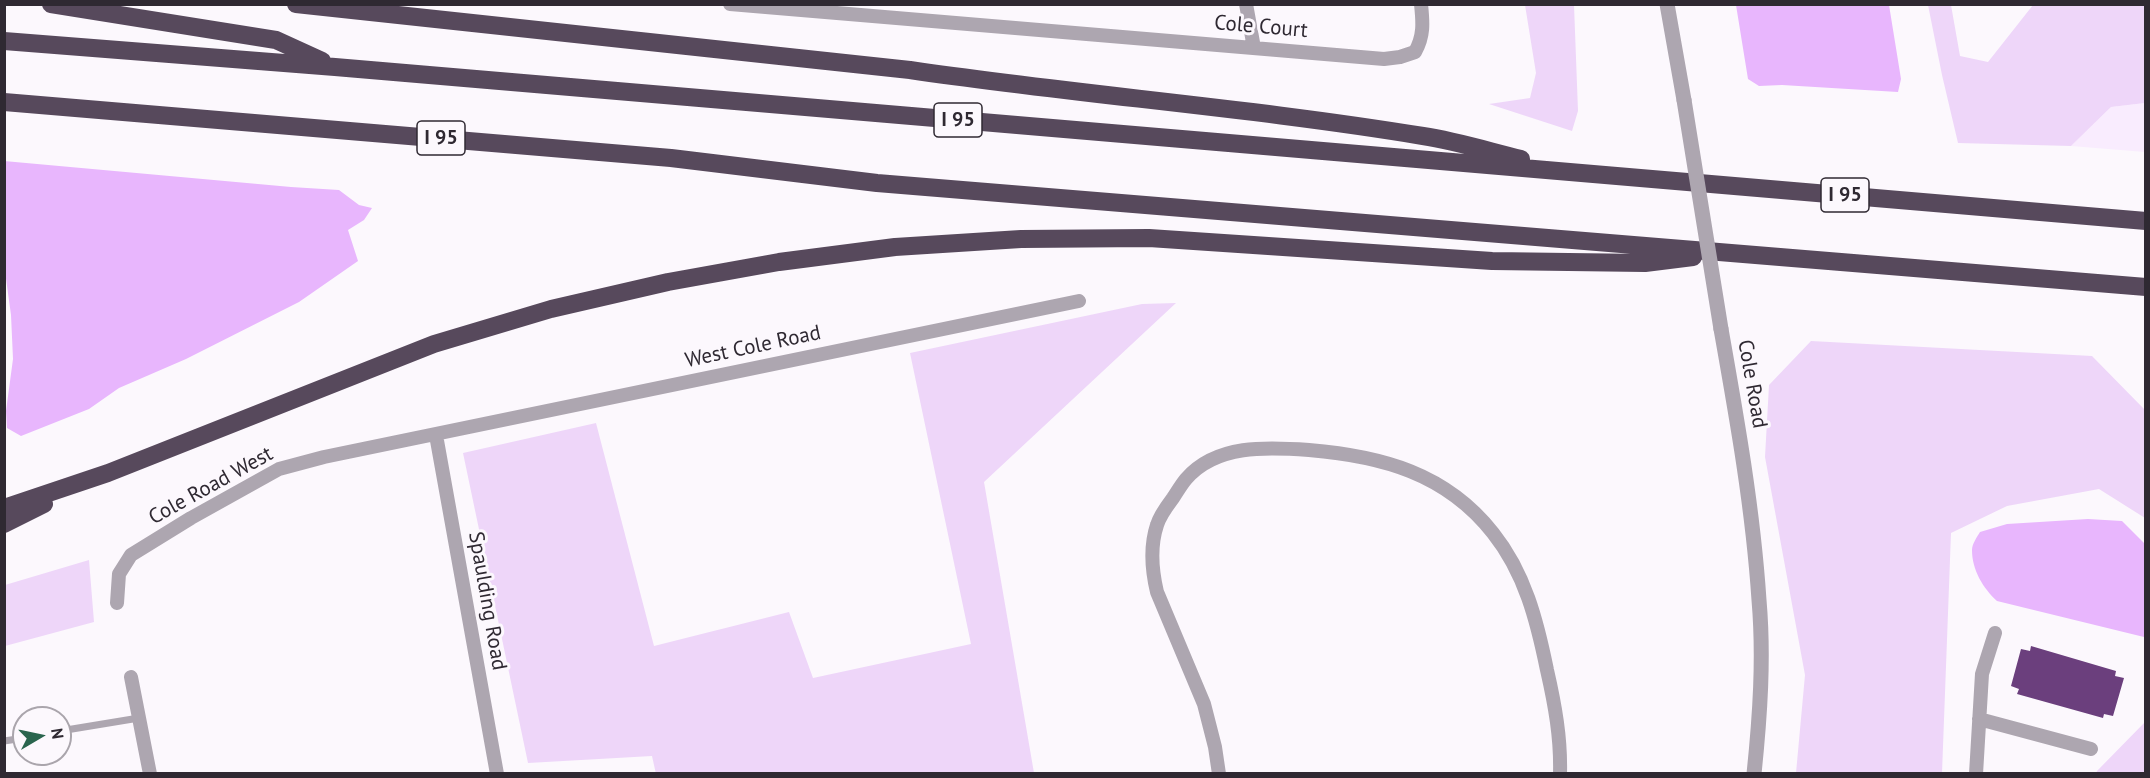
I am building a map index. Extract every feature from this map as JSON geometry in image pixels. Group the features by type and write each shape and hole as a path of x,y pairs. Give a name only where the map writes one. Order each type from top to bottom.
{"highway":[{"path":"51,4 276,40 335,67"},
{"path":"296,4 910,70 993,82 1208,106 1425,136 1581,173"},
{"name":"I 95","path":"4,41 335,67 2145,221"},
{"name":"I 95","path":"4,102 671,158 889,184 2145,287"},
{"path":"4,508 108,473 434,344 551,309 668,282 779,262 896,247 1021,239 1149,238 1492,261 1645,263 1731,252"},
{"path":"4,524 108,473"}],"street":[{"name":"Cole Court","path":"730,4 1384,59 1415,52 1421,40 1423,22 1421,4"},
{"path":"1246,4 1254,48"},
{"name":"Cole Road","path":"1667,4 1748,480 1760,601 1761,669 1754,774"},
{"name":"West Cole Road","path":"436,435 1078,301"},
{"name":"Cole Road West","path":"117,603 119,574 131,555 191,518 279,469 324,457 436,435"},
{"name":"Spaulding Road","path":"436,435 497,774"},
{"path":"1219,774 1204,704 1168,621 1154,577 1154,546 1160,519 1186,479 1208,462 1226,454 1255,447 1339,452 1376,459 1407,469 1456,497 1492,532 1509,556 1529,599 1543,650 1558,725 1560,774"},
{"path":"1976,774 1982,674 1995,633"},
{"path":"131,677 150,774"},
{"path":"1979,720 2091,749"}],"lane":[{"path":"72,729 139,718"}],"shaded area":[{"path":"1525,5 1574,5 1578,111 1572,131 1489,104 1530,98 1536,73"},
{"path":"1736,5 1889,5 1901,79 1898,92 1782,85 1759,86 1748,79"},
{"path":"1928,5 1951,5 1960,56 1988,62 2033,5 2145,5 2145,103 2111,107 2071,146 1958,143"},
{"path":"2145,103 2145,152 2071,146 2111,107"},
{"path":"4,161 339,190 359,205 372,208 364,220 348,230 358,261 299,302 186,359 119,388 89,409 21,436 7,428 6,411 13,359 11,315 4,264"},
{"path":"1176,303 984,482 1034,773 656,774 652,756 528,763 463,453 596,423 654,646 789,612 813,678 971,644 910,353 1142,304"},
{"path":"1811,341 2092,356 2145,410 2145,518 2099,489 2007,506 1951,533 1942,773 1796,773 1805,675 1765,457 1769,385"},
{"path":"2088,519 2122,521 2145,544 2144,637 1997,601 1979,578 1972,550 1980,532 2007,524"},
{"path":"89,560 94,622 5,646 5,585"},
{"path":"2145,722 2145,773 2096,773 2097,771"}],"building":[{"path":"2031,646 2116,671 2115,676 2124,678 2113,716 2104,714 2103,718 2017,694 2019,689 2011,686 2021,649 2030,651"}]}
